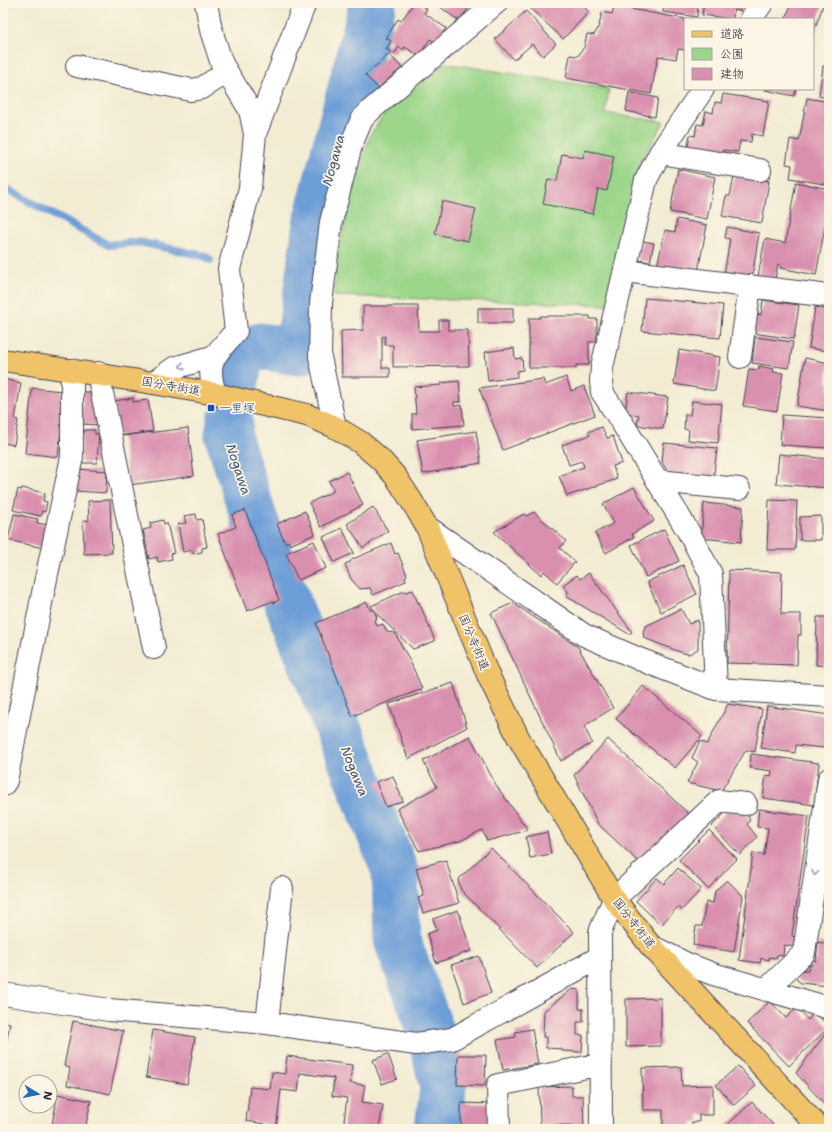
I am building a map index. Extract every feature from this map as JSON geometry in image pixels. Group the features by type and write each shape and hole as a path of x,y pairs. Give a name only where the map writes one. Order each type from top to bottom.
{"main road":[{"name":"国分寺街道","path":"3,360 98,373 215,394 307,415 335,427 360,442 380,459 396,477 427,527 488,675 518,737 614,899 650,945 820,1129"}],"street":[{"path":"206,3 211,30 222,64 250,110 255,134"},
{"path":"215,394 210,379 210,368 215,356 236,331 230,269 250,188 255,134 305,3"},
{"path":"335,427 320,357 321,303 332,222 351,145 362,119 372,109 496,3"},
{"path":"752,18 762,3"},
{"path":"77,66 191,90 202,88 226,72"},
{"path":"702,90 660,153 646,180 602,367 601,381 602,392 622,421 712,574 716,689"},
{"path":"660,153 760,170"},
{"path":"625,272 829,296"},
{"path":"740,357 750,286"},
{"path":"153,383 174,368 215,356"},
{"path":"3,785 6,781 43,593 72,457 72,370"},
{"path":"98,373 154,648"},
{"path":"658,481 739,488"},
{"path":"427,527 584,635 639,659 716,689 829,696"},
{"path":"766,990 804,953 829,779"},
{"path":"601,1129 600,932 614,899 719,801 746,804"},
{"path":"267,1023 282,888"},
{"path":"650,945 687,964 713,974 829,1008"},
{"path":"3,994 109,1010 267,1023 416,1044 452,1039 600,957"},
{"path":"499,1129 498,1085 600,1064"}],"green space":[{"path":"445,63 609,89 605,113 664,122 639,165 609,305 334,296 339,246 356,176 371,134 385,113"}],"building":[{"path":"414,3 418,3 427,9 424,13 446,28 436,43 430,39 419,56 405,47 403,50 399,47 394,54 386,49 391,41 386,38 398,19 401,21"},
{"path":"435,3 472,3 459,21"},
{"path":"534,3 580,3 589,12 563,39 530,8"},
{"path":"637,3 653,3 652,7"},
{"path":"664,3 698,3 697,17 663,12"},
{"path":"704,3 749,3 748,12 734,10 733,18 702,15"},
{"path":"791,3 827,3 826,6 823,5 814,31 814,18 786,18"},
{"path":"614,6 684,19 684,50 678,49 676,59 658,56 651,94 566,78 570,55 578,56 584,47 587,34 594,35 599,26 602,12 612,14"},
{"path":"526,11 556,44 543,56 532,44 514,60 495,39"},
{"path":"389,54 402,68 378,88 365,75"},
{"path":"823,66 829,67 829,98 819,96"},
{"path":"765,90 796,90 794,96"},
{"path":"629,92 658,98 655,117 626,111"},
{"path":"723,94 769,101 763,136 752,134 751,142 740,141 738,152 723,150 721,157 687,151 690,135 695,136 697,124 703,125 706,111 713,113 715,102 721,103"},
{"path":"807,98 829,102 829,185 790,178 792,165 786,164 790,139 799,141"},
{"path":"585,150 614,156 607,191 598,189 593,214 543,204 548,179 557,181 562,154 583,158"},
{"path":"678,169 715,177 707,219 670,212"},
{"path":"734,176 769,181 762,223 722,216 726,196 730,196"},
{"path":"796,182 829,189 829,205 816,275 780,268 781,265 778,264 775,279 758,276 765,239 785,243"},
{"path":"442,201 476,209 468,241 435,234"},
{"path":"677,219 707,225 698,271 657,267 665,230 675,232"},
{"path":"727,227 759,233 752,277 724,275 730,239 725,238"},
{"path":"642,241 654,243 650,262 638,260"},
{"path":"645,298 723,305 720,338 642,331"},
{"path":"763,300 799,305 794,339 753,333 756,314 761,315"},
{"path":"363,306 418,306 419,331 439,331 439,320 448,320 448,330 468,330 469,366 393,367 393,345 385,345 385,336 382,337 382,368 390,368 390,377 342,377 341,331 363,330"},
{"path":"815,307 829,310 829,331 826,351 809,348"},
{"path":"478,308 513,308 513,323 478,323"},
{"path":"540,316 590,316 590,319 597,319 597,342 589,342 589,365 576,365 576,368 529,368 529,318 540,318"},
{"path":"755,337 793,342 789,368 752,363"},
{"path":"514,348 515,359 522,358 523,370 517,371 517,377 488,381 485,352"},
{"path":"679,350 720,357 715,391 674,384"},
{"path":"805,358 829,363 827,382 829,382 829,411 797,406"},
{"path":"759,366 774,369 773,372 783,373 777,411 743,406 749,369 759,370"},
{"path":"566,377 571,391 584,386 595,415 503,450 479,388 543,379 545,385"},
{"path":"3,379 21,383 15,419 18,420 14,445 3,443"},
{"path":"459,381 461,402 454,402 454,406 462,405 464,425 412,429 412,414 416,414 414,387 441,385 441,383"},
{"path":"32,388 62,391 64,401 58,457 25,453"},
{"path":"83,392 93,392 101,425 81,424"},
{"path":"628,392 668,397 663,429 637,425 639,415 625,413"},
{"path":"133,398 133,402 148,400 153,431 119,436 114,401"},
{"path":"692,401 722,404 718,443 688,440 689,430 684,429 685,415 690,415"},
{"path":"782,415 829,418 829,448 780,445"},
{"path":"602,427 607,438 613,436 622,463 613,466 617,479 567,496 559,476 584,467 582,461 569,465 562,445 590,435 588,432"},
{"path":"188,428 194,476 129,485 122,436"},
{"path":"85,430 95,430 95,434 99,434 97,463 81,463 82,433 84,433"},
{"path":"476,431 481,463 423,474 417,440"},
{"path":"664,443 717,448 713,481 671,477 662,462"},
{"path":"779,454 829,459 829,488 776,484"},
{"path":"76,469 107,471 106,493 75,491"},
{"path":"347,472 363,505 321,527 309,503 334,491 329,481"},
{"path":"634,487 654,521 632,534 634,537 606,553 595,533 614,523 603,504"},
{"path":"22,488 45,493 43,501 47,502 45,512 42,511 41,516 13,510 18,489 21,490"},
{"path":"110,500 112,553 84,554 83,521 89,520 88,501"},
{"path":"769,500 797,501 795,550 767,550"},
{"path":"704,503 743,507 741,542 701,538"},
{"path":"373,507 388,531 363,548 347,524"},
{"path":"245,510 279,600 274,603 273,601 247,611 218,534 236,527 232,515"},
{"path":"305,511 315,534 290,545 288,541 285,543 277,524"},
{"path":"534,512 566,541 560,548 575,562 557,583 544,571 541,575 494,532 524,514 526,516"},
{"path":"14,514 38,519 37,523 48,525 43,548 8,540"},
{"path":"196,514 197,520 202,519 207,547 202,548 202,552 193,554 192,550 183,552 178,524 186,523 184,516"},
{"path":"821,516 821,540 800,540 800,517"},
{"path":"163,520 164,524 167,523 174,553 171,554 172,559 158,562 157,557 149,559 143,530 151,528 150,523"},
{"path":"342,528 354,553 334,562 323,537"},
{"path":"664,529 679,561 646,577 631,545"},
{"path":"314,541 326,568 298,580 286,553"},
{"path":"391,543 395,554 398,553 407,575 405,577 406,581 373,595 370,588 360,589 351,579 345,564 353,559"},
{"path":"683,565 697,594 661,612 647,582"},
{"path":"729,570 782,572 781,614 801,614 801,635 798,635 797,665 727,663"},
{"path":"589,573 632,632 629,634 566,596 568,592 563,585 577,575 580,579"},
{"path":"413,590 435,641 413,649 379,616 371,606 404,591 406,592"},
{"path":"367,602 370,610 374,610 377,618 375,620 377,626 383,624 387,632 395,633 411,663 422,689 352,716 316,623"},
{"path":"513,603 578,647 613,708 584,726 592,743 561,761 491,613"},
{"path":"681,609 689,624 698,620 698,649 689,654 683,653 644,638 643,631 646,626"},
{"path":"817,617 829,617 829,666 816,665"},
{"path":"453,683 467,727 408,759 389,704"},
{"path":"643,686 702,736 675,768 616,719"},
{"path":"728,704 762,709 755,752 746,750 721,791 687,783 698,762 692,758 700,741 707,744"},
{"path":"767,706 829,715 824,748 796,745 795,753 761,748"},
{"path":"470,736 496,785 528,830 487,841 482,830 460,841 419,851 397,809 437,787 423,761"},
{"path":"608,739 691,816 642,865 598,824 574,775"},
{"path":"751,754 819,763 814,805 763,798 766,775 771,776 772,771 750,768"},
{"path":"393,776 403,801 386,807 376,782"},
{"path":"729,809 745,811 750,820 747,824 757,837 740,855 712,826"},
{"path":"759,809 809,816 792,936 801,939 800,948 784,945 783,956 777,955 776,958 769,957 769,960 761,958 760,963 739,960 753,853 764,855 768,828 757,827"},
{"path":"709,830 737,859 708,889 679,860"},
{"path":"547,832 551,854 530,858 526,837"},
{"path":"491,848 574,932 537,968 461,890 458,880"},
{"path":"446,860 459,903 423,913 418,898 424,896 416,868"},
{"path":"827,865 829,866 829,898 823,898"},
{"path":"678,868 701,889 682,910 678,907 661,925 636,901 657,878 664,884"},
{"path":"727,880 743,896 734,952 693,945 696,926 702,926 706,902 713,903 715,891"},
{"path":"458,910 471,951 436,963 427,934 437,930 433,919"},
{"path":"818,942 829,944 829,986 801,983 797,980 795,975 798,971 808,970 809,965 811,966 812,960 816,961"},
{"path":"479,956 491,993 464,1003 451,965"},
{"path":"572,989 579,990 579,1009 583,1009 583,1022 577,1022 577,1035 583,1035 582,1052 562,1051 562,1049 546,1048 546,1037 543,1037 544,1011"},
{"path":"661,998 661,1046 626,1047 626,999"},
{"path":"770,1001 786,1018 797,1008 808,1020 815,1012 829,1027 789,1066 747,1023"},
{"path":"73,1021 123,1031 110,1094 67,1085 70,1068 64,1066"},
{"path":"3,1022 10,1023 4,1054 3,1054"},
{"path":"532,1029 538,1064 503,1070 497,1040 516,1037 515,1032"},
{"path":"829,1029 829,1109 796,1073"},
{"path":"153,1030 195,1037 187,1084 146,1077"},
{"path":"388,1054 397,1079 382,1084 373,1060"},
{"path":"458,1055 486,1055 485,1086 457,1085"},
{"path":"287,1056 352,1065 350,1083 365,1085 362,1102 383,1105 379,1129 343,1129 347,1098 332,1096 334,1078 300,1073 298,1092 281,1090 276,1129 264,1129 265,1124 246,1121 250,1087 270,1089 272,1072 285,1074"},
{"path":"738,1066 756,1086 734,1105 716,1085"},
{"path":"681,1067 682,1086 713,1085 713,1115 699,1115 699,1122 692,1122 692,1129 663,1129 663,1110 643,1110 642,1068"},
{"path":"572,1086 572,1096 583,1096 584,1129 571,1129 571,1125 540,1125 539,1087"},
{"path":"58,1094 91,1101 85,1129 51,1129 54,1114 58,1114"},
{"path":"752,1102 777,1129 723,1129"},
{"path":"461,1103 492,1104 491,1129 461,1129"}],"waterway":[{"name":"Nogawa","path":"236,381 240,356 260,346 298,352 317,219 373,3"},
{"path":"3,187 108,245 139,242 205,256 210,260"},
{"name":"Nogawa","path":"239,350 240,356"},
{"name":"Nogawa","path":"230,422 228,436 255,521 395,871 397,940 428,1023 443,1087 438,1129"}],"place":[{"name":"一里塚","path":"211,408"}]}
